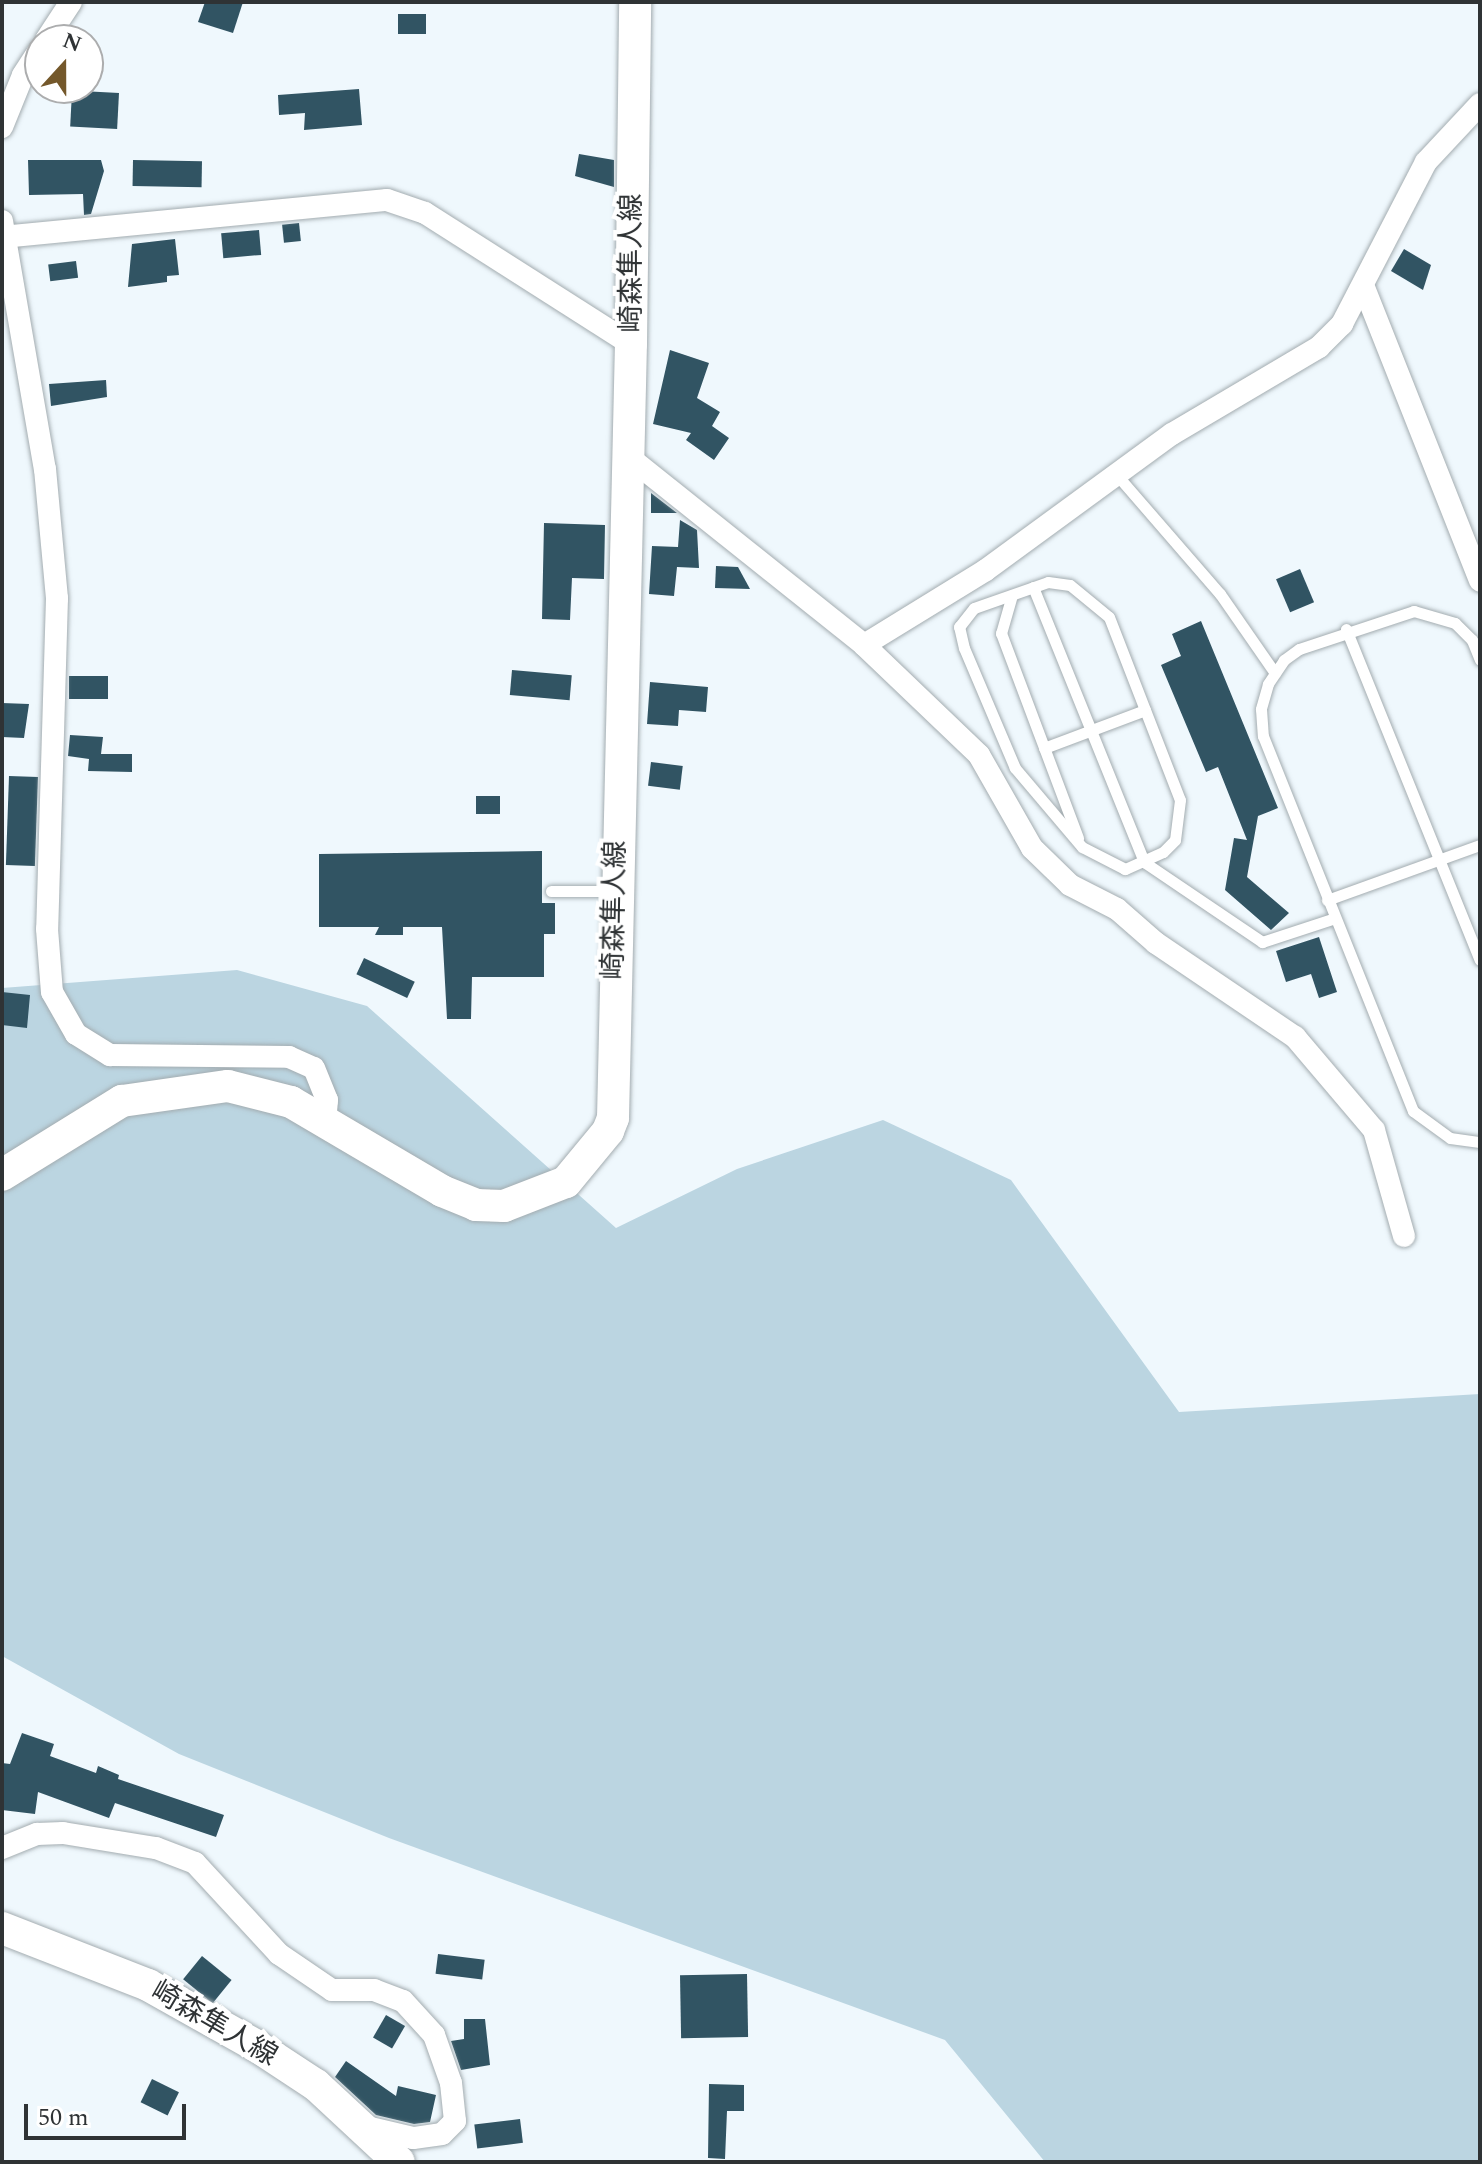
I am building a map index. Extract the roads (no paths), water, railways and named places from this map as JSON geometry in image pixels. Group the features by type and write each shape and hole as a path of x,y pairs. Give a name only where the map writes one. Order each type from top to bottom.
{"main road":[{"name":"崎森隼人線","path":"2,1175 100,1112 145,1096 228,1086 257,1090 291,1102 325,1125 476,1205 504,1206 566,1182 593,1155 613,1118 625,454 631,344 635,2"},
{"name":"崎森隼人線","path":"2,1928 161,1992 316,2085 366,2127 399,2162"}],"street":[{"path":"57,24 71,2"},
{"path":"2,127 24,73"},
{"path":"864,645 986,570 1172,434 1319,347 1342,324 1426,162 1480,104"},
{"path":"325,1125 327,1100 314,1068 289,1057 110,1055 76,1034 52,992 47,929 57,598 45,469 4,231 387,200 425,213 631,344"},
{"path":"1363,285 1480,581"},
{"path":"625,454 864,645 979,755 1032,848 1070,885 1117,909 1156,943 1287,1031 1349,1095 1374,1130 1404,1236"},
{"path":"2,1848 37,1834 63,1833 156,1848 195,1863 279,1954 332,1990 374,1990 403,2001 434,2035 451,2083 455,2121 442,2134 413,2138 366,2127"}],"lane":[{"path":"1115,474 1220,594 1275,673"},
{"path":"1048,582 1070,585 1109,617 1180,800 1175,840 1144,862 1125,869 1112,866 1082,847 1015,768 964,648 959,627 965,615 1012,595 1048,582"},
{"path":"1033,587 1144,862 1262,942 1335,918"},
{"path":"1012,595 1001,633 1082,847"},
{"path":"1480,660 1472,640 1455,623 1433,613 1414,611 1346,629 1299,649 1275,673 1261,709 1263,736 1413,1111 1450,1138 1480,1142"},
{"path":"1346,629 1480,960"},
{"path":"1044,748 1092,733 1145,710"},
{"path":"1327,900 1480,845"},
{"path":"551,891 615,891"}]}
